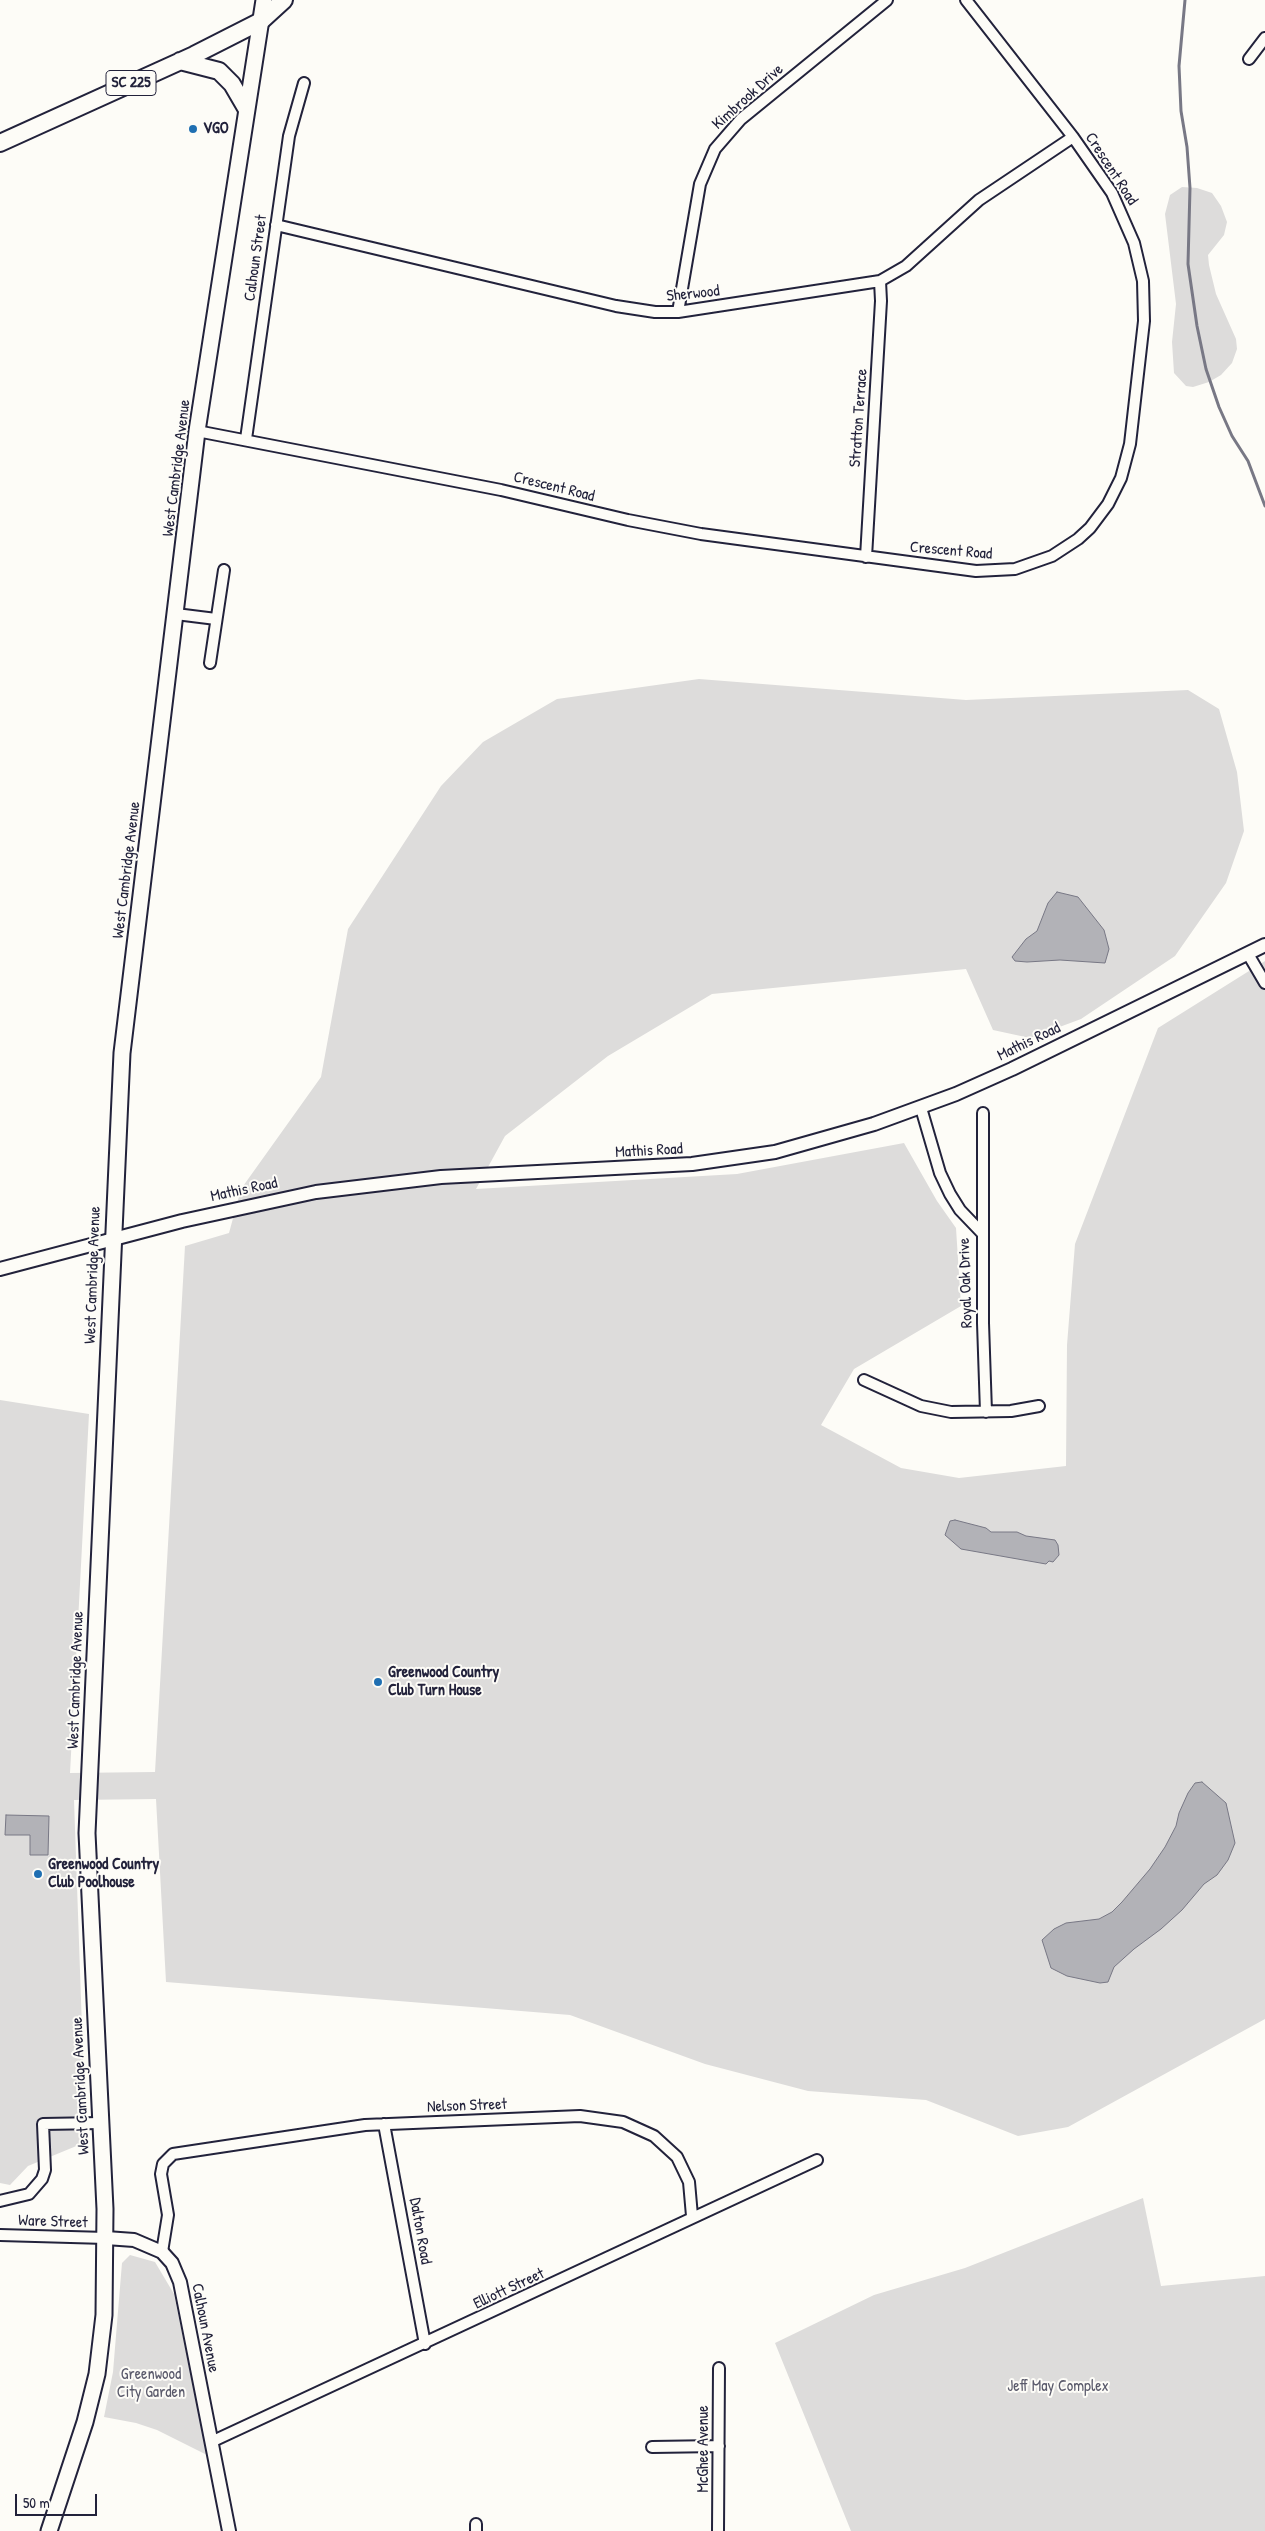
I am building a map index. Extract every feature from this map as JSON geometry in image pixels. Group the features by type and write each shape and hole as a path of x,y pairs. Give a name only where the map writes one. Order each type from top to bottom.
{"main road":[{"name":"West Cambridge Avenue","path":"49,2531 85,2422 97,2374 104,2315 106,2238 87,1833 112,1239 122,1053 197,431 264,0"},
{"path":"261,21 284,0"},
{"name":"SC 225","path":"0,143 180,61 261,21"},
{"path":"180,61 219,71 232,84 246,108"}],"street":[{"name":"Kimbrook Drive","path":"678,312 700,184 715,149 741,119 887,0"},
{"name":"Crescent Road","path":"197,431 501,490 662,528 976,571 1001,571 1026,566 1052,556 1078,539 1099,517 1116,490 1125,467 1130,444 1144,321 1143,282 1134,243 1120,207 1102,176 966,0"},
{"path":"1249,59 1265,38"},
{"name":"Calhoun Street","path":"246,439 289,136 304,83"},
{"name":"Sherwood","path":"276,225 616,306 655,312 678,312 880,281 906,266 979,200 1073,137"},
{"name":"Stratton Terrace","path":"866,557 881,301 880,281"},
{"path":"210,663 224,570"},
{"path":"176,614 216,619"},
{"name":"Mathis Road","path":"0,1269 263,1202 369,1184 441,1177 692,1164 738,1159 821,1140 921,1108 1012,1069 1265,945"},
{"path":"1248,954 1265,983"},
{"name":"Royal Oak Drive","path":"921,1108 940,1173 950,1194 960,1210 983,1234 986,1412"},
{"path":"983,1113 983,1234"},
{"path":"864,1380 921,1406 951,1412 986,1412 1039,1406"},
{"name":"Nelson Street","path":"162,2252 168,2215 161,2174 163,2164 172,2154 186,2150 384,2124 580,2116 623,2122 654,2136 677,2157 689,2182 692,2216"},
{"path":"0,2201 29,2194 42,2180 45,2170 43,2124 100,2123"},
{"name":"Dalton Road","path":"384,2124 425,2344"},
{"name":"Elliott Street","path":"211,2442 646,2241 692,2216 724,2204 817,2160"},
{"name":"Ware Street","path":"0,2235 106,2238"},
{"path":"106,2238 134,2240 162,2252"},
{"name":"Calhoun Avenue","path":"162,2252 172,2263 180,2282 229,2531"},
{"name":"McGhee Avenue","path":"718,2531 719,2368"},
{"path":"652,2447 719,2446"}],"green space":[{"path":"1182,187 1197,188 1212,193 1221,206 1227,222 1224,235 1208,255 1216,294 1236,339 1237,349 1232,363 1221,375 1209,382 1193,387 1186,386 1174,373 1172,342 1176,304 1165,214 1170,195"},
{"path":"699,679 966,700 1188,690 1219,709 1237,772 1244,831 1226,883 1175,956 1081,1019 1030,1038 993,1030 966,969 712,994 608,1056 505,1136 476,1189 737,1174 904,1143 937,1201 956,1228 961,1306 854,1369 821,1425 901,1468 959,1478 1066,1466 1067,1345 1075,1244 1158,1028 1265,961 1265,2019 1068,2127 1018,2136 926,2100 808,2091 705,2064 570,2015 166,1982 156,1799 74,1800 86,2142 28,2166 10,2185 0,2183 0,1400 89,1414 70,1773 155,1772 185,1246 229,1233 241,1189 321,1077 348,929 441,786 483,742 557,699"},
{"name":"Jeff May Complex","path":"1143,2198 1161,2286 1265,2276 1265,2531 851,2531 775,2343 874,2295 965,2268"},
{"name":"Greenwood City Garden","path":"130,2255 155,2262 174,2294 207,2455 157,2430 136,2423 104,2417 113,2372 122,2263"}],"shaded area":[{"path":"1057,892 1078,897 1104,930 1109,949 1105,963 1060,960 1027,962 1015,961 1012,957 1026,939 1037,931 1048,903"},
{"path":"955,1520 986,1528 991,1532 1017,1532 1026,1536 1055,1540 1058,1545 1059,1555 1053,1562 1049,1561 1046,1564 961,1549 945,1535 950,1521"},
{"path":"1202,1782 1226,1803 1235,1843 1228,1860 1217,1875 1204,1884 1182,1910 1161,1929 1114,1967 1108,1982 1100,1983 1067,1976 1051,1968 1042,1940 1054,1929 1066,1923 1099,1919 1112,1912 1150,1869 1176,1826 1179,1813 1188,1793 1195,1783"},
{"path":"6,1815 49,1816 48,1855 30,1855 30,1835 5,1835"}],"waterway":[{"path":"1185,0 1179,66 1181,111 1187,147 1190,188 1188,264 1197,326 1206,369 1219,407 1232,436 1248,461 1265,506"}],"place":[{"name":"VGO","path":"193,129"},
{"name":"Greenwood Country Club Turn House","path":"378,1682"},
{"name":"Greenwood Country Club Poolhouse","path":"38,1874"}]}
